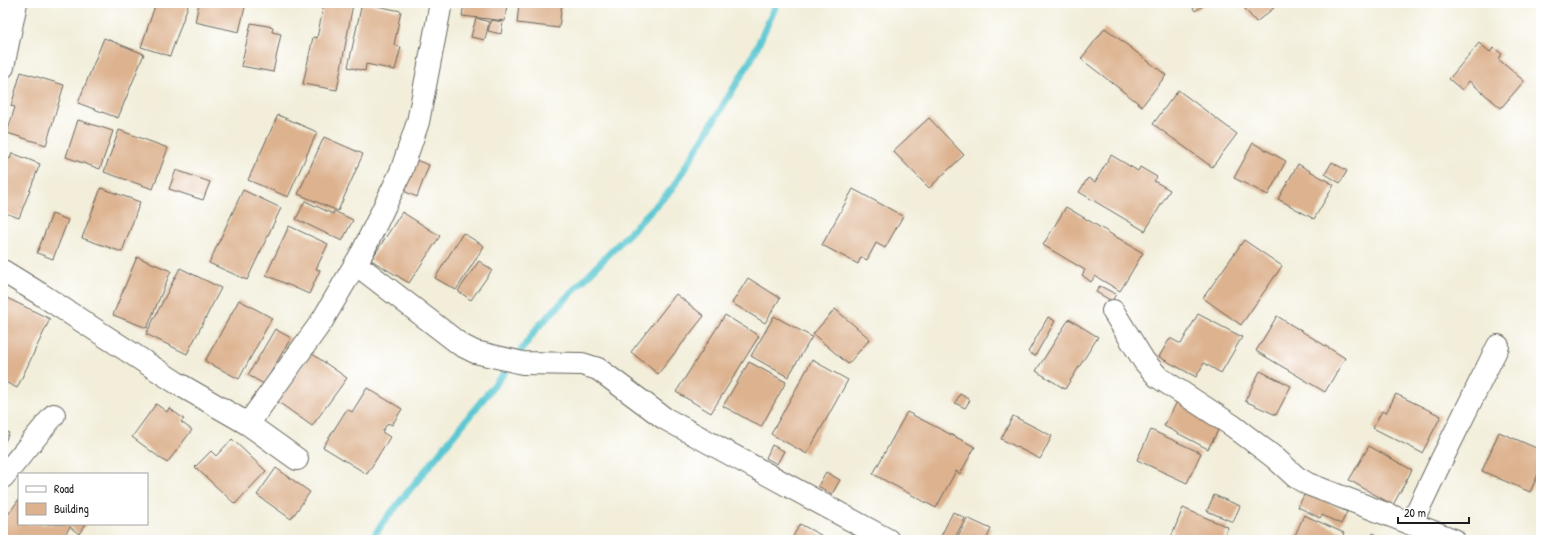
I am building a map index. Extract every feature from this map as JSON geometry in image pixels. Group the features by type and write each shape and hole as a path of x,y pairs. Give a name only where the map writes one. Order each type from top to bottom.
{"street":[{"path":"3,67 16,3"},
{"path":"248,424 322,321 356,264 401,172 418,122 441,3"},
{"path":"356,264 461,345 475,352 524,364 582,364 598,369 664,418 888,540"},
{"path":"3,271 42,294 177,383 248,424 297,459"},
{"path":"1113,311 1144,361 1158,377 1233,426 1275,458 1296,477 1308,484 1454,540"},
{"path":"1411,524 1498,346"},
{"path":"3,477 54,415"}],"building":[{"path":"156,3 189,3 170,56 141,47"},
{"path":"199,3 246,3 239,32 195,22"},
{"path":"324,3 353,4 337,90 303,84 313,37 317,38"},
{"path":"362,3 401,11 394,45 401,47 395,70 366,64 365,71 348,67"},
{"path":"464,3 507,3 505,21 462,16"},
{"path":"519,3 562,3 559,28 517,23"},
{"path":"1190,3 1207,3 1195,11"},
{"path":"1240,3 1270,3 1274,8 1256,22"},
{"path":"476,18 489,22 485,40 471,37"},
{"path":"491,20 503,22 501,34 488,31"},
{"path":"251,23 273,27 272,32 281,34 273,72 241,66"},
{"path":"1105,28 1166,75 1142,106 1081,59"},
{"path":"104,38 144,54 118,118 78,103"},
{"path":"1479,43 1490,52 1494,48 1502,54 1498,59 1524,81 1501,108 1469,81 1462,90 1449,79"},
{"path":"21,72 64,85 46,145 7,133 15,107 11,106"},
{"path":"1178,90 1237,134 1212,167 1153,124"},
{"path":"278,115 317,132 288,197 248,180"},
{"path":"929,118 964,155 929,188 893,151"},
{"path":"78,120 113,131 100,169 66,157"},
{"path":"119,130 168,148 153,189 104,172"},
{"path":"324,137 363,154 338,211 298,194"},
{"path":"1253,143 1286,161 1268,195 1234,178"},
{"path":"12,153 40,164 19,218 3,212 3,156 10,159"},
{"path":"1111,155 1138,171 1140,167 1157,177 1154,181 1170,190 1145,231 1079,192 1088,178 1095,182"},
{"path":"413,159 429,165 417,197 401,190"},
{"path":"1332,162 1347,171 1340,183 1325,174"},
{"path":"1298,164 1334,185 1314,219 1278,199"},
{"path":"176,170 210,182 203,200 169,189"},
{"path":"101,188 140,202 122,252 82,238"},
{"path":"853,189 903,216 885,248 876,243 867,260 861,257 858,264 822,245"},
{"path":"243,190 281,208 247,280 209,263"},
{"path":"305,201 333,214 334,211 353,220 342,241 296,219"},
{"path":"1066,207 1143,253 1120,291 1095,276 1091,282 1082,275 1085,270 1043,245"},
{"path":"402,212 440,236 409,283 371,260"},
{"path":"52,214 68,220 53,259 37,253"},
{"path":"289,226 328,244 316,269 320,270 309,294 266,275"},
{"path":"463,233 484,246 456,290 435,278"},
{"path":"1244,240 1282,266 1241,325 1203,298"},
{"path":"137,257 171,271 147,328 113,315"},
{"path":"479,261 492,270 471,300 458,291"},
{"path":"180,268 221,288 187,354 146,334"},
{"path":"748,278 780,298 765,323 732,303"},
{"path":"1100,286 1116,294 1112,301 1096,292"},
{"path":"676,294 704,316 658,374 631,352"},
{"path":"7,298 50,319 17,388 3,381 3,306"},
{"path":"239,300 272,318 239,379 205,361"},
{"path":"835,309 870,339 848,364 813,334"},
{"path":"1198,314 1242,337 1221,373 1204,363 1196,377 1159,357 1170,338 1181,344"},
{"path":"725,315 759,336 711,413 676,392"},
{"path":"774,316 812,337 788,377 751,356"},
{"path":"1277,316 1345,358 1325,392 1256,351"},
{"path":"1048,317 1055,321 1035,356 1028,352"},
{"path":"1069,319 1098,337 1065,389 1036,371"},
{"path":"275,329 291,338 264,384 248,375"},
{"path":"311,353 347,378 312,426 277,401"},
{"path":"812,360 848,380 807,454 771,434"},
{"path":"749,362 786,382 761,427 723,406"},
{"path":"1260,371 1291,386 1276,415 1245,401"},
{"path":"367,388 402,409 392,425 388,423 382,432 390,437 367,474 323,447 347,409 352,412"},
{"path":"960,394 970,400 965,408 955,403"},
{"path":"1396,394 1441,416 1422,453 1373,428 1382,411 1386,413"},
{"path":"1178,400 1222,423 1208,449 1164,426"},
{"path":"156,404 167,412 169,408 184,419 181,422 192,430 167,463 132,437"},
{"path":"907,412 975,447 960,474 956,471 936,508 873,474"},
{"path":"1013,416 1052,436 1040,459 1001,439"},
{"path":"3,430 9,433 3,446"},
{"path":"1151,430 1201,453 1187,483 1137,460"},
{"path":"1499,432 1541,450 1541,468 1530,492 1482,471"},
{"path":"232,439 266,471 235,504 195,467 211,451 216,456"},
{"path":"772,445 784,451 777,464 766,458"},
{"path":"1369,446 1412,470 1393,505 1349,480"},
{"path":"276,468 310,492 291,519 257,495"},
{"path":"826,472 840,480 832,494 818,486"},
{"path":"1306,491 1347,512 1341,524 1322,515 1320,518 1298,507"},
{"path":"1214,495 1240,506 1233,522 1207,511"},
{"path":"18,500 18,525 85,525 79,534 70,527 61,540 3,540 3,522"},
{"path":"1183,508 1228,527 1223,540 1170,540"},
{"path":"953,512 965,518 954,540 939,540"},
{"path":"1304,515 1344,533 1341,540 1293,540"},
{"path":"967,518 991,529 986,540 956,540"},
{"path":"800,524 830,540 791,540"},
{"path":"1373,533 1387,540 1369,540"}],"waterway":[{"path":"371,540 382,524 513,362 537,328 672,189 752,58 777,3"}]}
